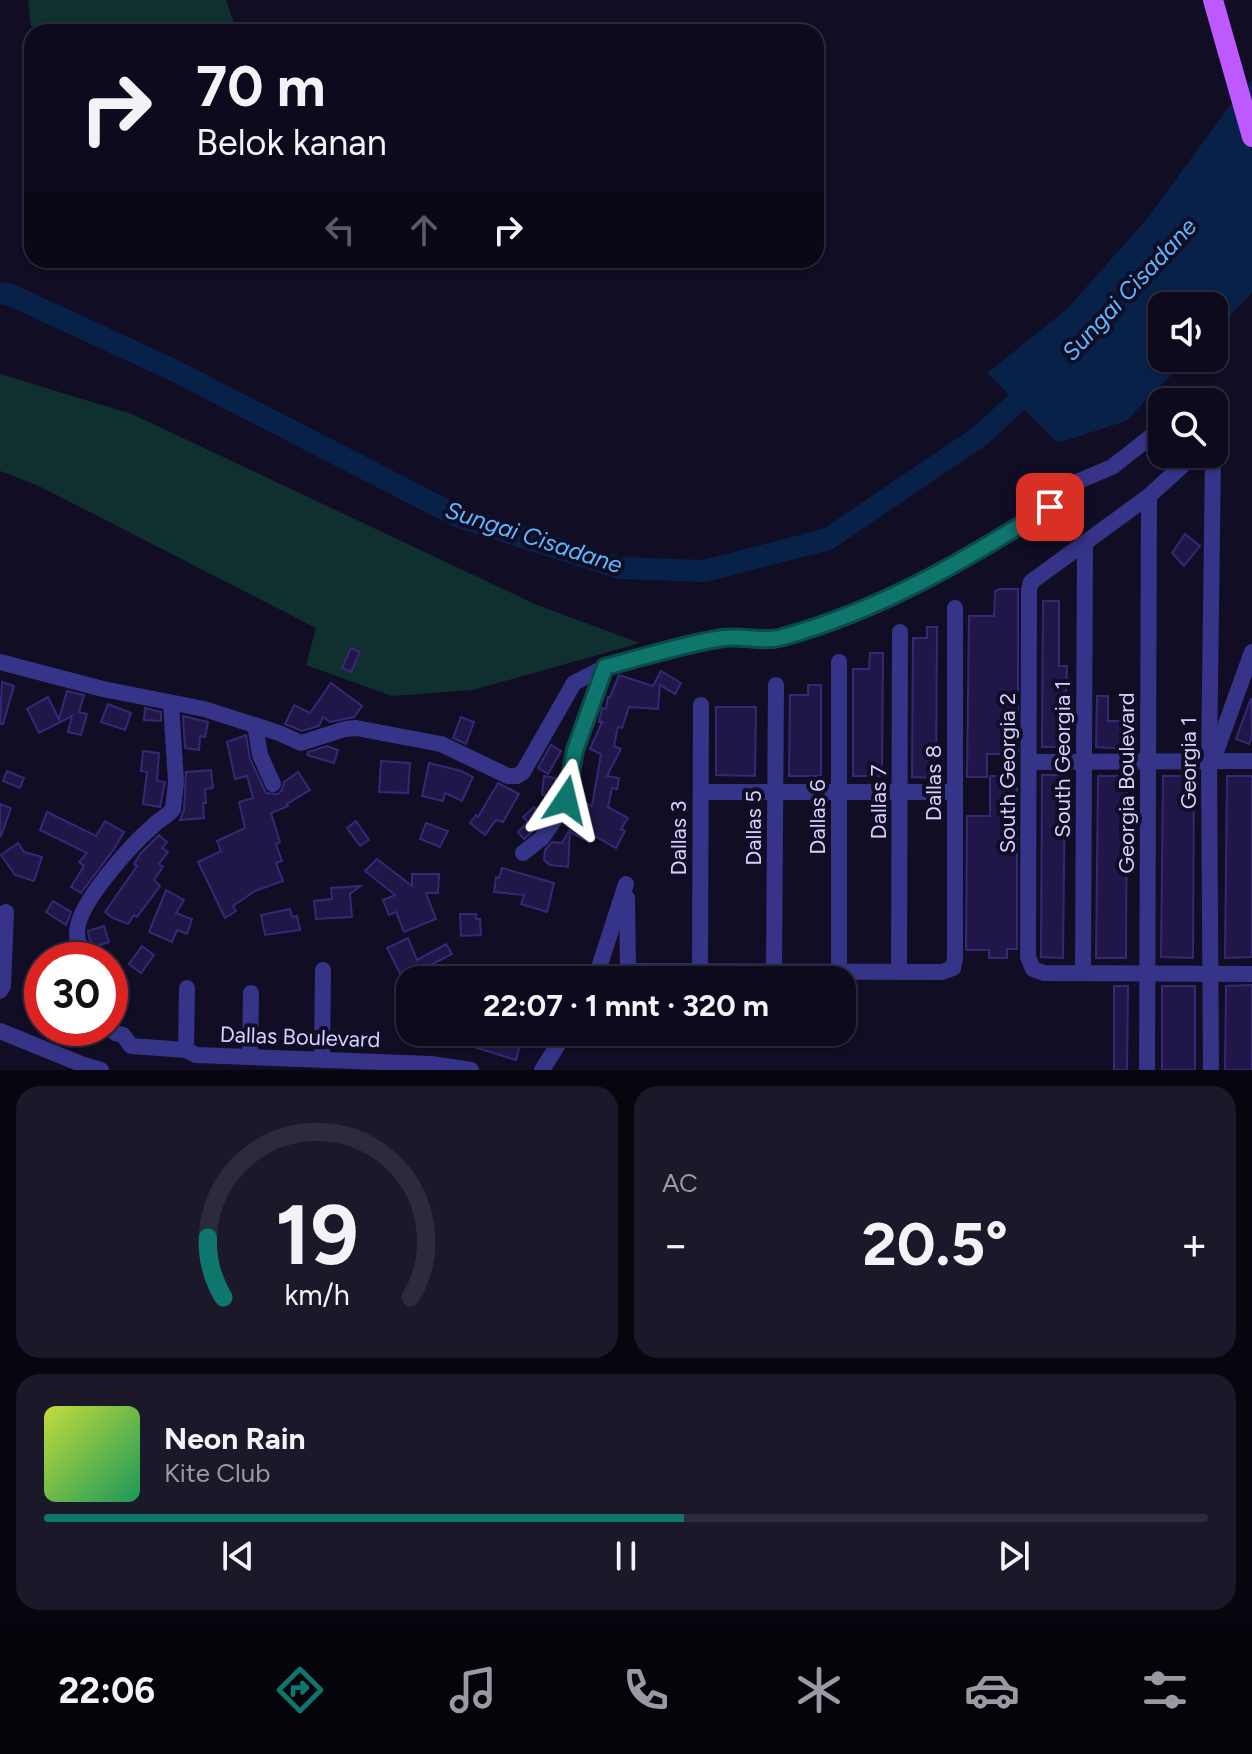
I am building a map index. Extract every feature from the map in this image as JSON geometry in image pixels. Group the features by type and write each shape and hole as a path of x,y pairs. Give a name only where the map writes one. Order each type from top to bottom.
{"main road":[{"path":"1213,0 1252,137"}],"street":[{"path":"0,662 103,689 204,709 301,743 352,728 441,744 508,776 517,776 523,772 571,685 605,667 726,637 753,640 780,638 873,606 967,559 1050,507 1079,481 1112,467 1148,439"},
{"path":"1085,546 1180,468"},
{"name":"Georgia 1","path":"1211,1070 1212,468"},
{"name":"Georgia Boulevard","path":"1147,1070 1149,496"},
{"name":"South Georgia 2","path":"1083,973 1044,973 1033,969 1028,957 1029,590 1036,577 1085,546"},
{"name":"South Georgia 1","path":"1083,973 1085,546"},
{"name":"Dallas 8","path":"899,972 942,972 953,968 955,958 955,608"},
{"name":"Dallas 7","path":"899,972 900,632"},
{"name":"Georgia 1","path":"1211,762 1252,652"},
{"name":"Dallas 6","path":"839,662 839,966"},
{"path":"523,853 542,838 563,808 575,750 605,667"},
{"name":"Dallas 5","path":"774,966 776,685"},
{"path":"78,942 80,918 102,880 134,844 173,809 176,782 171,703"},
{"name":"Dallas 3","path":"700,966 701,705"},
{"path":"255,725 260,755 273,784"},
{"path":"1029,762 1252,761"},
{"path":"701,792 955,792"},
{"path":"599,966 626,884 628,966"},
{"path":"0,991 3,986 6,912"},
{"path":"322,1060 323,970"},
{"path":"856,972 899,972"},
{"path":"1083,973 1252,974"},
{"path":"185,1045 187,988"},
{"path":"250,1057 251,993"},
{"path":"0,1031 101,1070"},
{"name":"Dallas Boulevard","path":"128,1042 131,1046 185,1045 196,1055 431,1064 471,1070"},
{"path":"542,1070 553,1046"}],"green space":[{"path":"28,0 226,0 234,24 31,24"},
{"path":"0,374 132,414 537,605 640,643 473,690 392,696 306,665 316,628 39,486 0,471"}],"water":[{"path":"1252,80 1252,293 1228,317 1228,292 1148,292 1148,372 1174,372 1158,388 1148,388 1148,399 1126,421 1058,443 987,373 1067,309 1146,220"}],"building":[{"path":"1185,534 1200,546 1184,566 1172,553"},
{"path":"1018,589 1018,754 987,754 987,777 967,777 969,616 994,616 995,591"},
{"path":"1043,601 1059,601 1059,666 1067,666 1064,747 1042,747"},
{"path":"927,627 937,627 936,778 912,777 913,638 927,638"},
{"path":"351,648 360,652 351,672 342,668"},
{"path":"870,653 883,653 882,776 853,776 853,669 869,669"},
{"path":"661,671 681,683 675,694 660,685 658,709 629,707 622,728 618,727 614,746 621,749 607,776 619,778 617,789 612,788 608,807 628,818 621,829 625,831 616,848 593,835 589,842 570,832 568,867 550,865 544,860 545,850 552,842 562,843 585,803 592,806 601,754 590,749 602,722 599,722 602,708 606,709 608,697 619,675 653,686"},
{"path":"2,682 14,686 3,724 0,724"},
{"path":"331,683 362,706 354,717 330,722 323,717 319,726 302,731 285,724 294,705 310,713"},
{"path":"808,685 821,685 821,776 789,776 790,695 808,695"},
{"path":"67,691 84,695 79,712 87,714 81,735 68,732 72,716 39,733 27,709 48,697 59,719"},
{"path":"1097,696 1108,696 1108,721 1128,721 1127,749 1096,747"},
{"path":"1251,698 1252,736 1249,744 1236,739"},
{"path":"108,704 131,713 125,730 101,722"},
{"path":"716,707 756,707 755,776 716,775"},
{"path":"145,708 161,712 161,721 144,720"},
{"path":"183,716 208,722 205,737 200,736 199,750 185,748"},
{"path":"461,717 474,722 466,744 453,738"},
{"path":"246,735 250,759 266,793 278,794 284,782 298,772 310,790 288,806 271,813 280,842 276,844 282,861 276,863 283,881 255,891 233,906 236,911 225,918 198,862 221,851 217,841 245,828 239,802 253,798 247,776 235,779 227,742"},
{"path":"551,745 561,751 548,774 538,768"},
{"path":"327,746 338,750 334,763 307,755 308,752"},
{"path":"143,751 159,753 157,781 165,782 160,807 143,804 147,772 141,771"},
{"path":"381,761 410,763 408,793 379,792"},
{"path":"429,763 473,777 462,801 445,793 443,801 422,796"},
{"path":"211,770 213,788 205,789 204,818 180,820 184,810 186,772"},
{"path":"7,771 24,778 20,788 3,781"},
{"path":"1042,775 1065,775 1063,958 1041,957"},
{"path":"544,776 556,778 554,797 542,795"},
{"path":"990,776 1009,776 1009,788 1017,788 1017,949 1007,949 1007,958 989,958 989,950 966,950 967,816 990,816"},
{"path":"1098,776 1127,776 1126,958 1096,958"},
{"path":"1163,776 1194,776 1193,958 1161,957"},
{"path":"1227,776 1252,776 1252,957 1225,958"},
{"path":"498,783 519,794 503,822 496,820 485,835 470,823 476,815 478,817"},
{"path":"0,804 11,808 1,836 0,836"},
{"path":"534,807 543,817 524,839 518,832 528,822 523,817"},
{"path":"47,812 96,836 105,821 124,832 81,893 71,887 84,866 79,862 87,853 40,830"},
{"path":"356,821 369,840 360,846 347,828"},
{"path":"426,823 448,831 440,847 420,839"},
{"path":"159,835 167,842 162,848 168,852 159,864 163,867 154,880 160,886 128,924 113,918 105,912 137,866 134,864 141,853"},
{"path":"18,843 24,852 42,857 34,881 15,875 1,855"},
{"path":"377,859 412,886 412,874 439,874 438,893 426,893 436,919 404,932 396,912 389,915 383,900 395,895 365,871"},
{"path":"502,868 554,883 547,912 521,904 524,895 494,892 496,877 499,878"},
{"path":"361,886 350,894 352,917 316,919 314,901 332,899 331,888"},
{"path":"166,890 184,900 176,913 192,919 187,934 177,930 172,942 149,932"},
{"path":"53,901 71,912 66,925 46,912"},
{"path":"290,909 292,917 297,916 300,930 265,935 261,915"},
{"path":"460,914 476,914 476,919 480,919 481,935 461,936"},
{"path":"104,926 109,942 91,942 88,931"},
{"path":"408,938 417,960 446,944 452,954 428,966 396,966 387,948"},
{"path":"142,946 154,955 141,973 129,964"},
{"path":"1252,985 1252,1070 1225,1070 1226,986"},
{"path":"1114,986 1128,986 1127,1070 1114,1070"},
{"path":"1162,986 1195,986 1195,1070 1162,1070"},
{"path":"471,1046 520,1046 516,1060"}],"waterway":[{"name":"Sungai Cisadane","path":"0,293 11,295 173,370 459,517 620,568 704,571 828,539 980,436 1038,383"}],"route":[{"path":"566,800 575,750 605,667 726,637 753,640 780,638 873,606 967,559 1050,507"}]}
